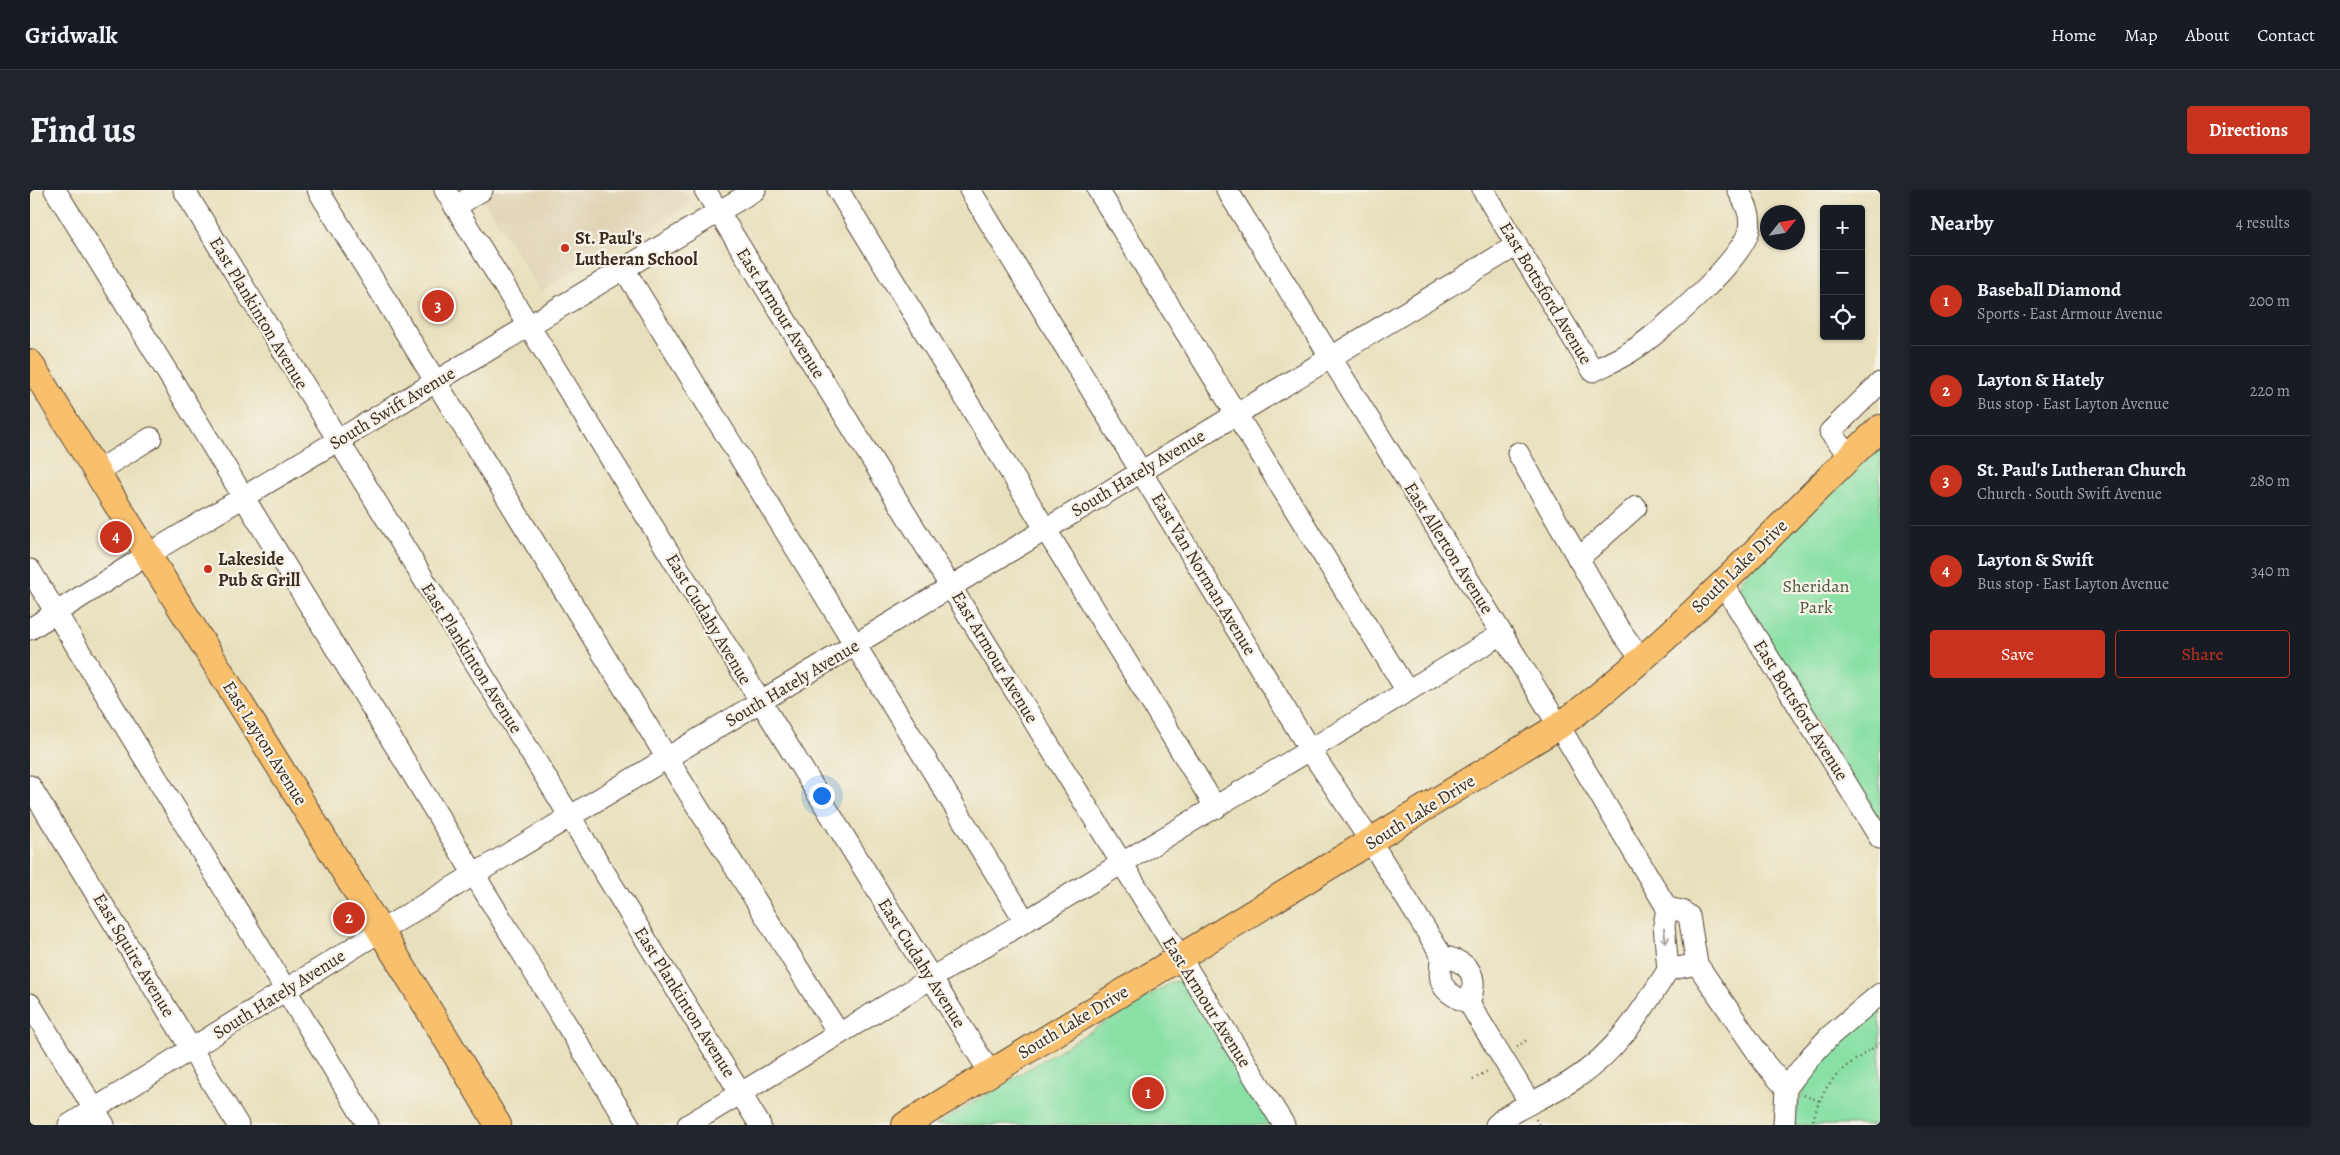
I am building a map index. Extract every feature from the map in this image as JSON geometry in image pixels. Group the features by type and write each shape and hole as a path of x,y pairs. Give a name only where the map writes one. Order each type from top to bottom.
{"main road":[{"name":"East Layton Avenue","path":"30,363 147,555 382,930 498,1125"},
{"name":"South Lake Drive","path":"905,1125 1559,726 1602,694 1642,660 1880,428"}],"street":[{"path":"55,190 245,497 472,876 629,1125"},
{"name":"East Plankinton Avenue","path":"184,190 760,1125"},
{"path":"318,190 839,1034"},
{"path":"450,198 482,190"},
{"name":"East Armour Avenue","path":"705,190 1284,1125"},
{"name":"South Swift Avenue","path":"30,629 147,555 755,190"},
{"path":"838,190 1216,808"},
{"name":"East Van Norman Avenue","path":"970,190 1310,750 1371,842 1442,956"},
{"path":"1098,190 1238,414 1407,691"},
{"name":"East Allerton Avenue","path":"1227,190 1559,726 1667,908"},
{"name":"East Bottsford Avenue","path":"1483,190 1592,371 1631,352 1660,330 1739,252 1749,229 1748,208 1738,190"},
{"name":"East Cudahy Avenue","path":"450,198 990,1072"},
{"name":"South Hately Avenue","path":"69,1125 99,1117 191,1049 284,990 1517,245"},
{"path":"624,269 854,645 1026,921"},
{"path":"1850,456 1830,432 1880,383"},
{"path":"96,472 152,438"},
{"path":"1518,453 1617,626 1642,660"},
{"path":"1578,559 1636,507"},
{"path":"30,570 284,990 368,1125"},
{"name":"East Bottsford Avenue","path":"1722,582 1880,838"},
{"path":"688,1125 1122,865 1502,634"},
{"name":"East Squire Avenue","path":"30,786 238,1125"},
{"path":"1496,1125 1530,1103 1573,1080 1594,1065 1637,1018 1668,970 1664,925 1667,908 1682,911 1689,916 1697,964 1766,1065 1786,1088"},
{"path":"1469,1003 1473,993 1470,971 1463,963 1442,956 1439,970 1441,984 1449,993 1469,1003 1530,1103"},
{"path":"1668,970 1697,964"},
{"path":"1784,1125 1786,1088 1811,1056 1831,1035 1880,994"},
{"path":"30,1004 99,1117"}],"path":[{"path":"1812,1125 1822,1093 1827,1084 1846,1066 1880,1043"}],"shaded area":[{"name":"St. Paul's Lutheran School","path":"493,190 683,190 691,203 541,292 482,197"}],"green space":[{"name":"Sheridan Park","path":"1880,447 1880,825 1739,590 1742,579"},
{"path":"1178,981 1188,987 1273,1125 936,1125 1172,982"},
{"path":"1880,1006 1880,1125 1793,1125 1799,1103 1814,1070 1836,1045"}],"place":[{"name":"St. Paul's Lutheran School","path":"565,248"},
{"name":"St. Paul's Lutheran Church","path":"438,306"},
{"name":"Layton & Swift","path":"116,537"},
{"name":"Lakeside Pub & Grill","path":"208,569"},
{"name":"Layton & Hately","path":"349,918"},
{"name":"Baseball Diamond","path":"1148,1093"}]}
